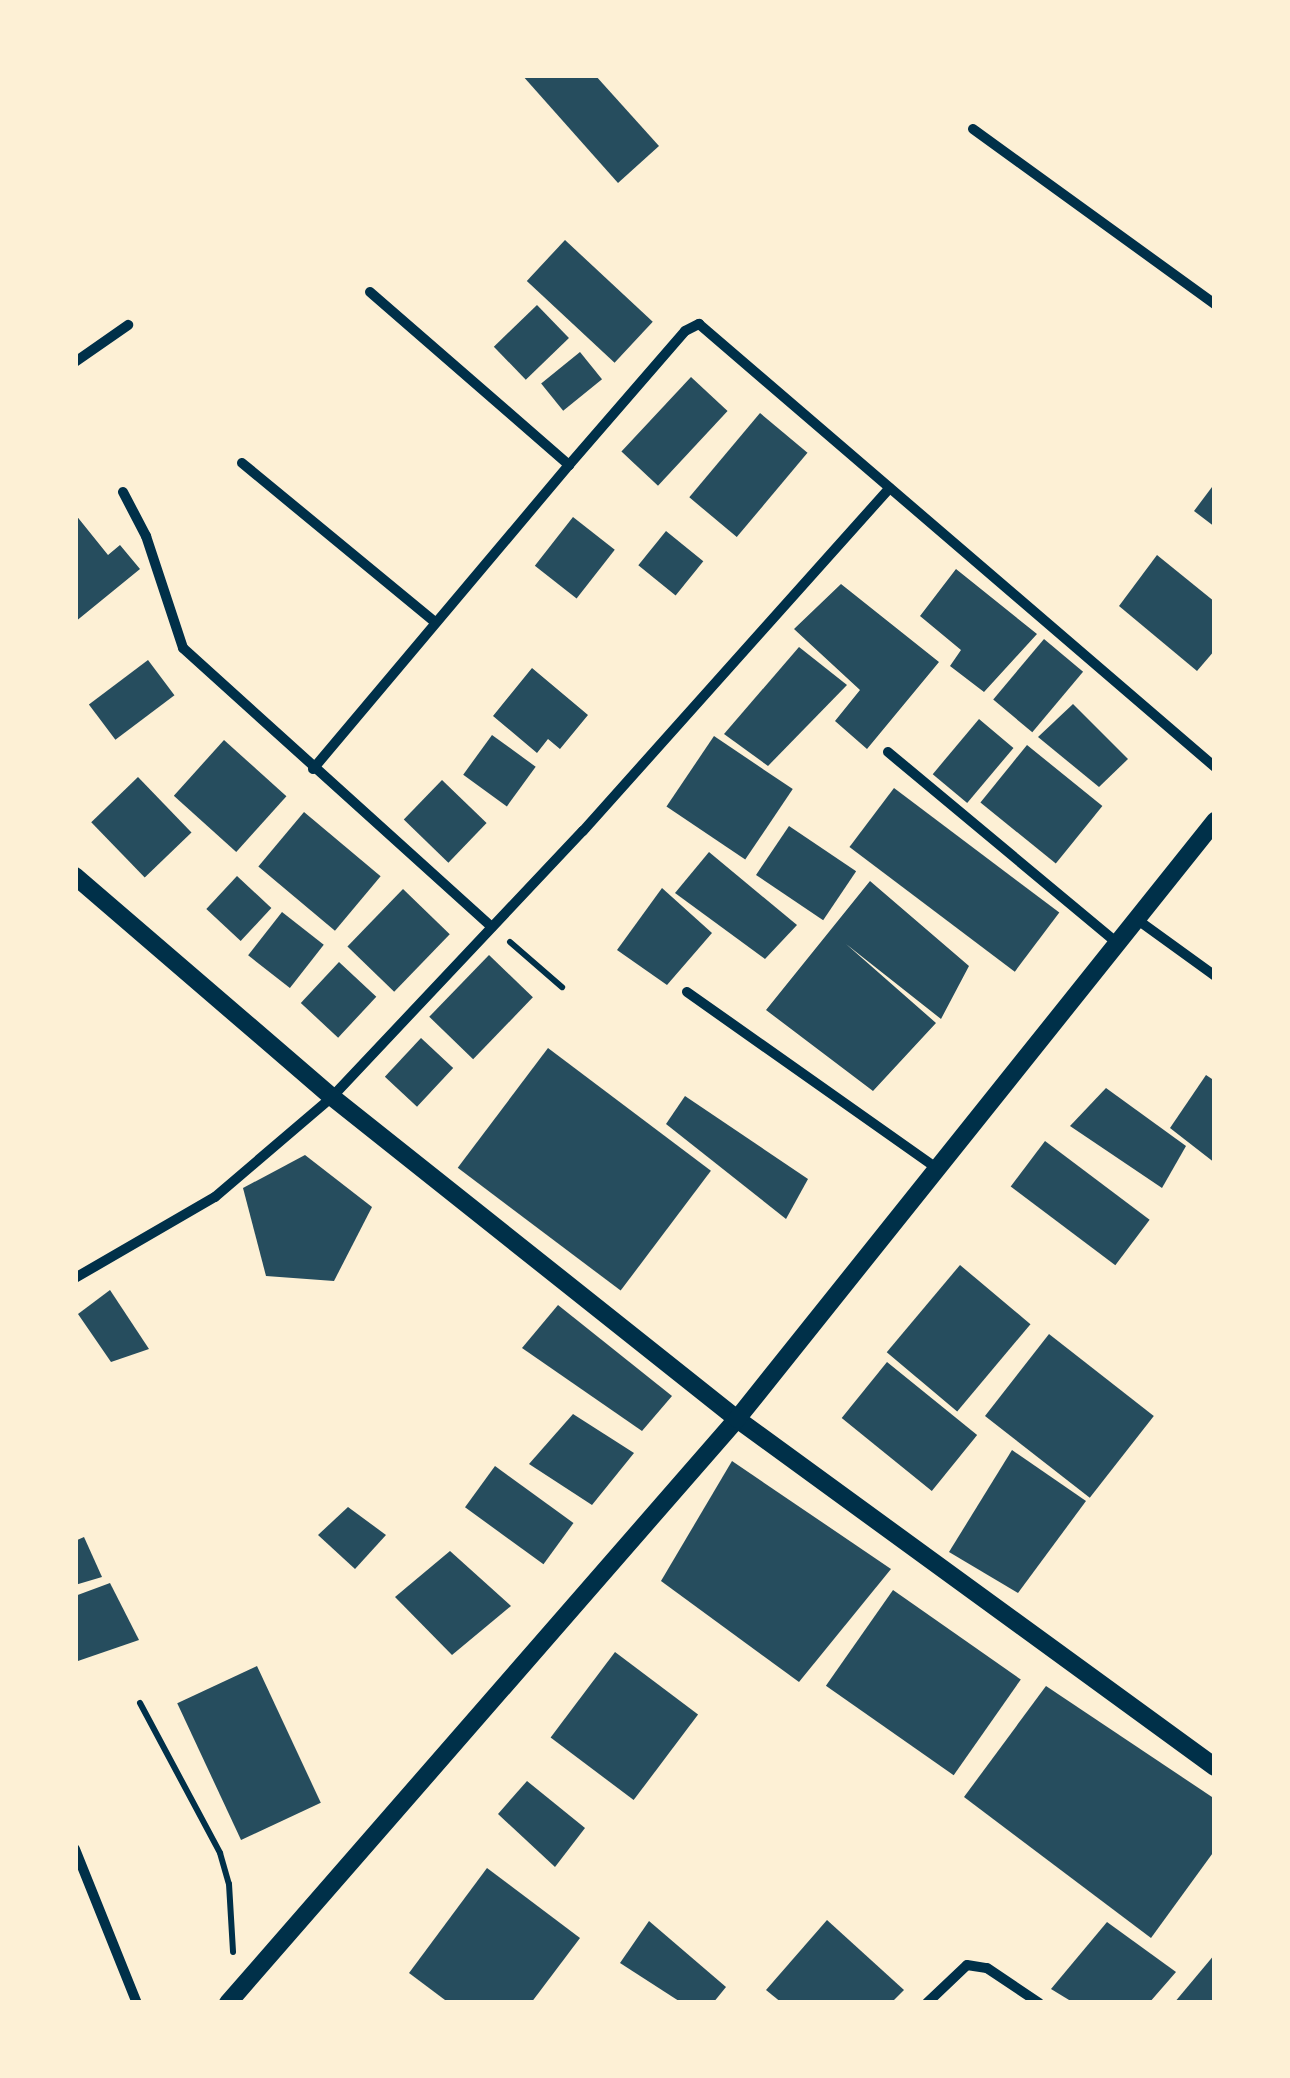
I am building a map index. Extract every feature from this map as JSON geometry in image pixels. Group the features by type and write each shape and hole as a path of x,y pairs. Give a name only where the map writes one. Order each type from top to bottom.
{"street":[{"path":"973,129 1215,304"},
{"path":"370,292 568,465"},
{"path":"313,769 568,465 685,331 698,324 1215,767"},
{"path":"75,362 128,325"},
{"path":"242,462 436,623"},
{"path":"75,1278 215,1196 332,1096 492,927 890,488"},
{"path":"123,492 146,536 183,648 492,927"},
{"path":"888,752 1116,942"},
{"path":"230,2001 736,1419 1134,917 1215,822"},
{"path":"75,876 332,1096 736,1419 1215,1766"},
{"path":"1134,917 1215,976"},
{"path":"687,992 935,1167"},
{"path":"75,1849 137,2003"},
{"path":"927,2003 967,1965 986,1968 1040,2003"}],"path":[{"path":"492,927 562,986"},
{"path":"140,1702 223,1862 234,1941 230,2001"}],"building":[{"path":"522,75 595,75 659,146 618,183"},
{"path":"565,240 653,322 615,363 527,281"},
{"path":"537,305 569,338 526,380 494,347"},
{"path":"580,352 602,379 563,411 541,383"},
{"path":"691,377 728,411 658,486 621,452"},
{"path":"760,413 807,453 737,537 689,497"},
{"path":"1215,483 1215,527 1194,511"},
{"path":"75,514 108,555 120,545 140,569 75,622"},
{"path":"573,517 615,550 577,598 535,566"},
{"path":"666,531 703,561 676,595 638,565"},
{"path":"1157,555 1215,602 1215,650 1197,671 1119,606"},
{"path":"956,569 1037,634 984,692 950,666 961,650 920,616"},
{"path":"841,584 939,662 867,749 835,721 860,690 794,629"},
{"path":"1044,639 1083,672 1032,732 993,700"},
{"path":"799,647 847,685 768,766 724,734"},
{"path":"148,660 174,695 115,740 89,705"},
{"path":"532,668 588,715 560,749 548,739 537,753 493,716"},
{"path":"1073,704 1128,759 1099,787 1038,737"},
{"path":"979,719 1013,748 967,803 933,774"},
{"path":"492,735 536,767 507,806 463,775"},
{"path":"714,736 793,789 745,860 666,806"},
{"path":"224,740 286,796 236,852 174,796"},
{"path":"1027,745 1102,806 1056,864 980,803"},
{"path":"138,777 191,832 145,878 91,822"},
{"path":"442,780 487,823 448,863 404,820"},
{"path":"894,788 1059,913 1015,972 849,847"},
{"path":"304,812 381,876 335,931 258,866"},
{"path":"789,826 856,871 823,920 756,875"},
{"path":"709,852 797,925 765,959 675,893"},
{"path":"237,876 271,908 241,941 206,909"},
{"path":"870,881 969,966 941,1019 846,944 936,1023 873,1091 766,1010"},
{"path":"662,888 712,933 667,985 617,950"},
{"path":"403,889 450,934 394,992 347,947"},
{"path":"282,912 324,945 290,988 248,955"},
{"path":"489,955 533,997 473,1059 429,1017"},
{"path":"339,962 376,997 338,1038 301,1003"},
{"path":"421,1038 453,1068 417,1107 385,1077"},
{"path":"548,1048 711,1171 621,1291 458,1168"},
{"path":"1206,1075 1215,1081 1215,1163 1170,1128"},
{"path":"1106,1088 1186,1146 1162,1188 1070,1126"},
{"path":"685,1096 808,1179 786,1219 666,1124"},
{"path":"1045,1141 1150,1220 1115,1265 1011,1187"},
{"path":"305,1155 372,1207 334,1281 266,1276 243,1188"},
{"path":"960,1265 1030,1324 957,1411 887,1352"},
{"path":"110,1290 149,1349 111,1362 78,1314"},
{"path":"558,1305 672,1396 642,1431 522,1348"},
{"path":"1049,1334 1154,1416 1090,1498 985,1416"},
{"path":"887,1362 977,1435 932,1491 842,1418"},
{"path":"573,1414 634,1453 592,1505 529,1464"},
{"path":"1012,1450 1086,1501 1018,1593 949,1552"},
{"path":"732,1461 891,1569 799,1682 661,1581"},
{"path":"495,1466 573,1523 543,1564 465,1507"},
{"path":"348,1507 386,1535 355,1569 318,1535"},
{"path":"84,1537 102,1577 75,1585 75,1541"},
{"path":"450,1551 511,1606 452,1655 395,1597"},
{"path":"110,1583 139,1640 75,1662 75,1596"},
{"path":"893,1590 1021,1679 954,1775 826,1686"},
{"path":"615,1652 698,1715 634,1800 551,1737"},
{"path":"257,1666 321,1803 241,1840 177,1703"},
{"path":"1046,1686 1215,1799 1215,1850 1151,1938 964,1797"},
{"path":"527,1781 585,1828 555,1867 498,1814"},
{"path":"487,1868 580,1938 531,2003 449,2003 409,1973"},
{"path":"827,1920 904,1990 891,2003 782,2003 766,1990"},
{"path":"649,1921 726,1987 713,2003 682,2003 620,1963"},
{"path":"1107,1922 1176,1972 1149,2003 1074,2003 1051,1989"},
{"path":"1215,1954 1215,2003 1174,2003"}]}
